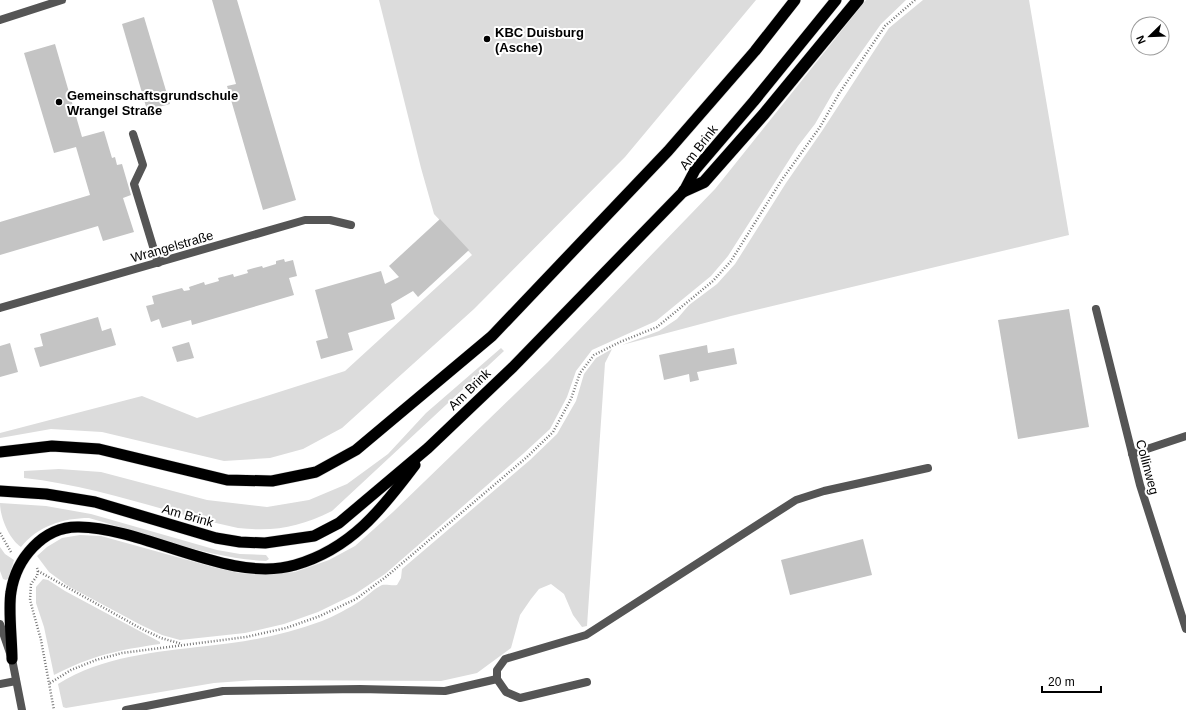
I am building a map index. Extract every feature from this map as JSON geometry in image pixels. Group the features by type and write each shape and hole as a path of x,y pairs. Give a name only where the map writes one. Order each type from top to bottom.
{"highway":[{"name":"Am Brink","path":"0,452 52,446 99,449 227,480 272,481 316,472 356,450 498,330 668,151 755,51 795,0"},
{"name":"Am Brink","path":"0,491 46,494 95,502 216,538 240,542 277,542 314,536 339,523 428,448 513,366 684,192 695,170 754,101 836,0"},
{"path":"684,192 704,182 764,114 858,0"},
{"path":"12,658 10,592 23,559 30,549 42,538 60,530 78,526 103,529 239,566 263,569 294,566 326,554 350,539 384,507 428,448"}],"street":[{"path":"0,20 62,0"},
{"path":"133,134 143,165 134,184 158,263"},
{"name":"Wrangelstraße","path":"0,308 305,220 330,220 351,225"},
{"name":"Collinweg","path":"1096,309 1140,485 1186,629"},
{"path":"1132,454 1186,436"},
{"path":"588,682 520,698 506,692 497,679 497,670 505,659 586,635 796,500 824,491 928,468"},
{"path":"0,624 12,658 22,710"},
{"path":"126,710 223,691 360,689 445,691 497,679"},
{"path":"0,684 16,681"}],"path":[{"path":"50,683 71,670 96,660 122,653 246,637 286,628 320,616 356,599 386,576 527,457 553,432 571,399 580,373 594,355 620,342 657,327 713,281 731,261 781,181 820,127 840,92 884,26 915,0"},
{"path":"54,710 50,683 30,600 31,584 37,576 38,571 140,628 161,638 183,645"}],"shaded area":[{"path":"379,0 756,0 625,157 474,309 342,428 303,449 270,458 224,461 102,432 51,429 0,438 0,433 142,396 197,418 345,371 472,255 434,214"},
{"path":"866,0 906,0 881,24 834,91 815,124 798,146 728,256 711,276 656,321 592,350 576,371 567,397 550,429 385,574 355,594 318,612 284,624 245,633 180,640 162,635 141,625 68,586 49,572 37,556 47,547 62,538 80,535 101,536 213,567 239,573 262,575 295,572 329,560 355,546 393,512 548,362 715,189"},
{"path":"923,0 1029,0 1069,235 731,316 622,345 659,331 677,319 689,305 717,284 735,264 786,183 822,131 889,28"},
{"path":"501,348 504,351 332,511 309,521 287,527 276,529 238,528 105,493 24,478 24,471 59,469 101,472 207,500 267,507 309,500 347,484 388,454 426,413"},
{"path":"612,349 605,363 587,626 582,627 573,615 564,594 551,584 539,589 520,615 511,648 477,673 441,681 255,680 214,683 66,708 63,707 58,684 93,667 111,661 149,653 251,640 280,634 308,626 337,614 360,601 382,585 397,585 401,578 402,569 530,460 557,434 576,401 584,374 596,358"},
{"path":"0,503 46,506 91,514 217,550 240,554 266,555 269,559 266,561 244,559 199,550 89,518 79,518 52,525 35,534 21,547 13,539 3,521"},
{"path":"0,547 5,554 14,560 9,578 6,580 3,579 0,571"},
{"path":"43,579 48,580 65,591 160,642 160,644 106,654 68,668 54,675 44,627 36,603 36,587"}],"building":[{"path":"212,0 237,0 296,200 263,210 227,86 236,84"},
{"path":"144,17 170,104 147,110 122,24"},
{"path":"55,44 82,137 104,131 112,158 115,157 117,165 122,164 131,195 123,198 134,232 103,241 98,226 0,255 0,222 90,195 76,147 54,153 24,53"},
{"path":"440,219 469,250 418,297 413,291 391,304 395,319 348,333 353,350 321,359 316,341 328,338 315,290 381,271 385,284 399,277 389,266"},
{"path":"284,259 285,262 293,260 297,276 289,278 294,295 192,325 191,320 162,328 159,319 151,322 146,306 154,304 152,296 182,288 184,291 190,290 189,287 204,282 205,285 219,281 218,278 233,274 234,277 248,273 247,270 262,266 263,268 276,264 276,261"},
{"path":"1069,309 1089,427 1018,439 998,320"},
{"path":"98,317 102,331 111,328 116,345 40,367 34,348 43,346 40,334"},
{"path":"189,342 194,358 177,362 172,347"},
{"path":"10,343 18,372 0,377 0,346"},
{"path":"707,345 708,353 734,348 737,364 697,372 699,380 690,382 689,374 664,380 659,355"},
{"path":"863,539 872,575 790,595 781,560"}],"place":[{"name":"KBC Duisburg (Asche)","path":"487,39"},
{"name":"Gemeinschaftsgrundschule Wrangel Straße","path":"59,102"}]}
